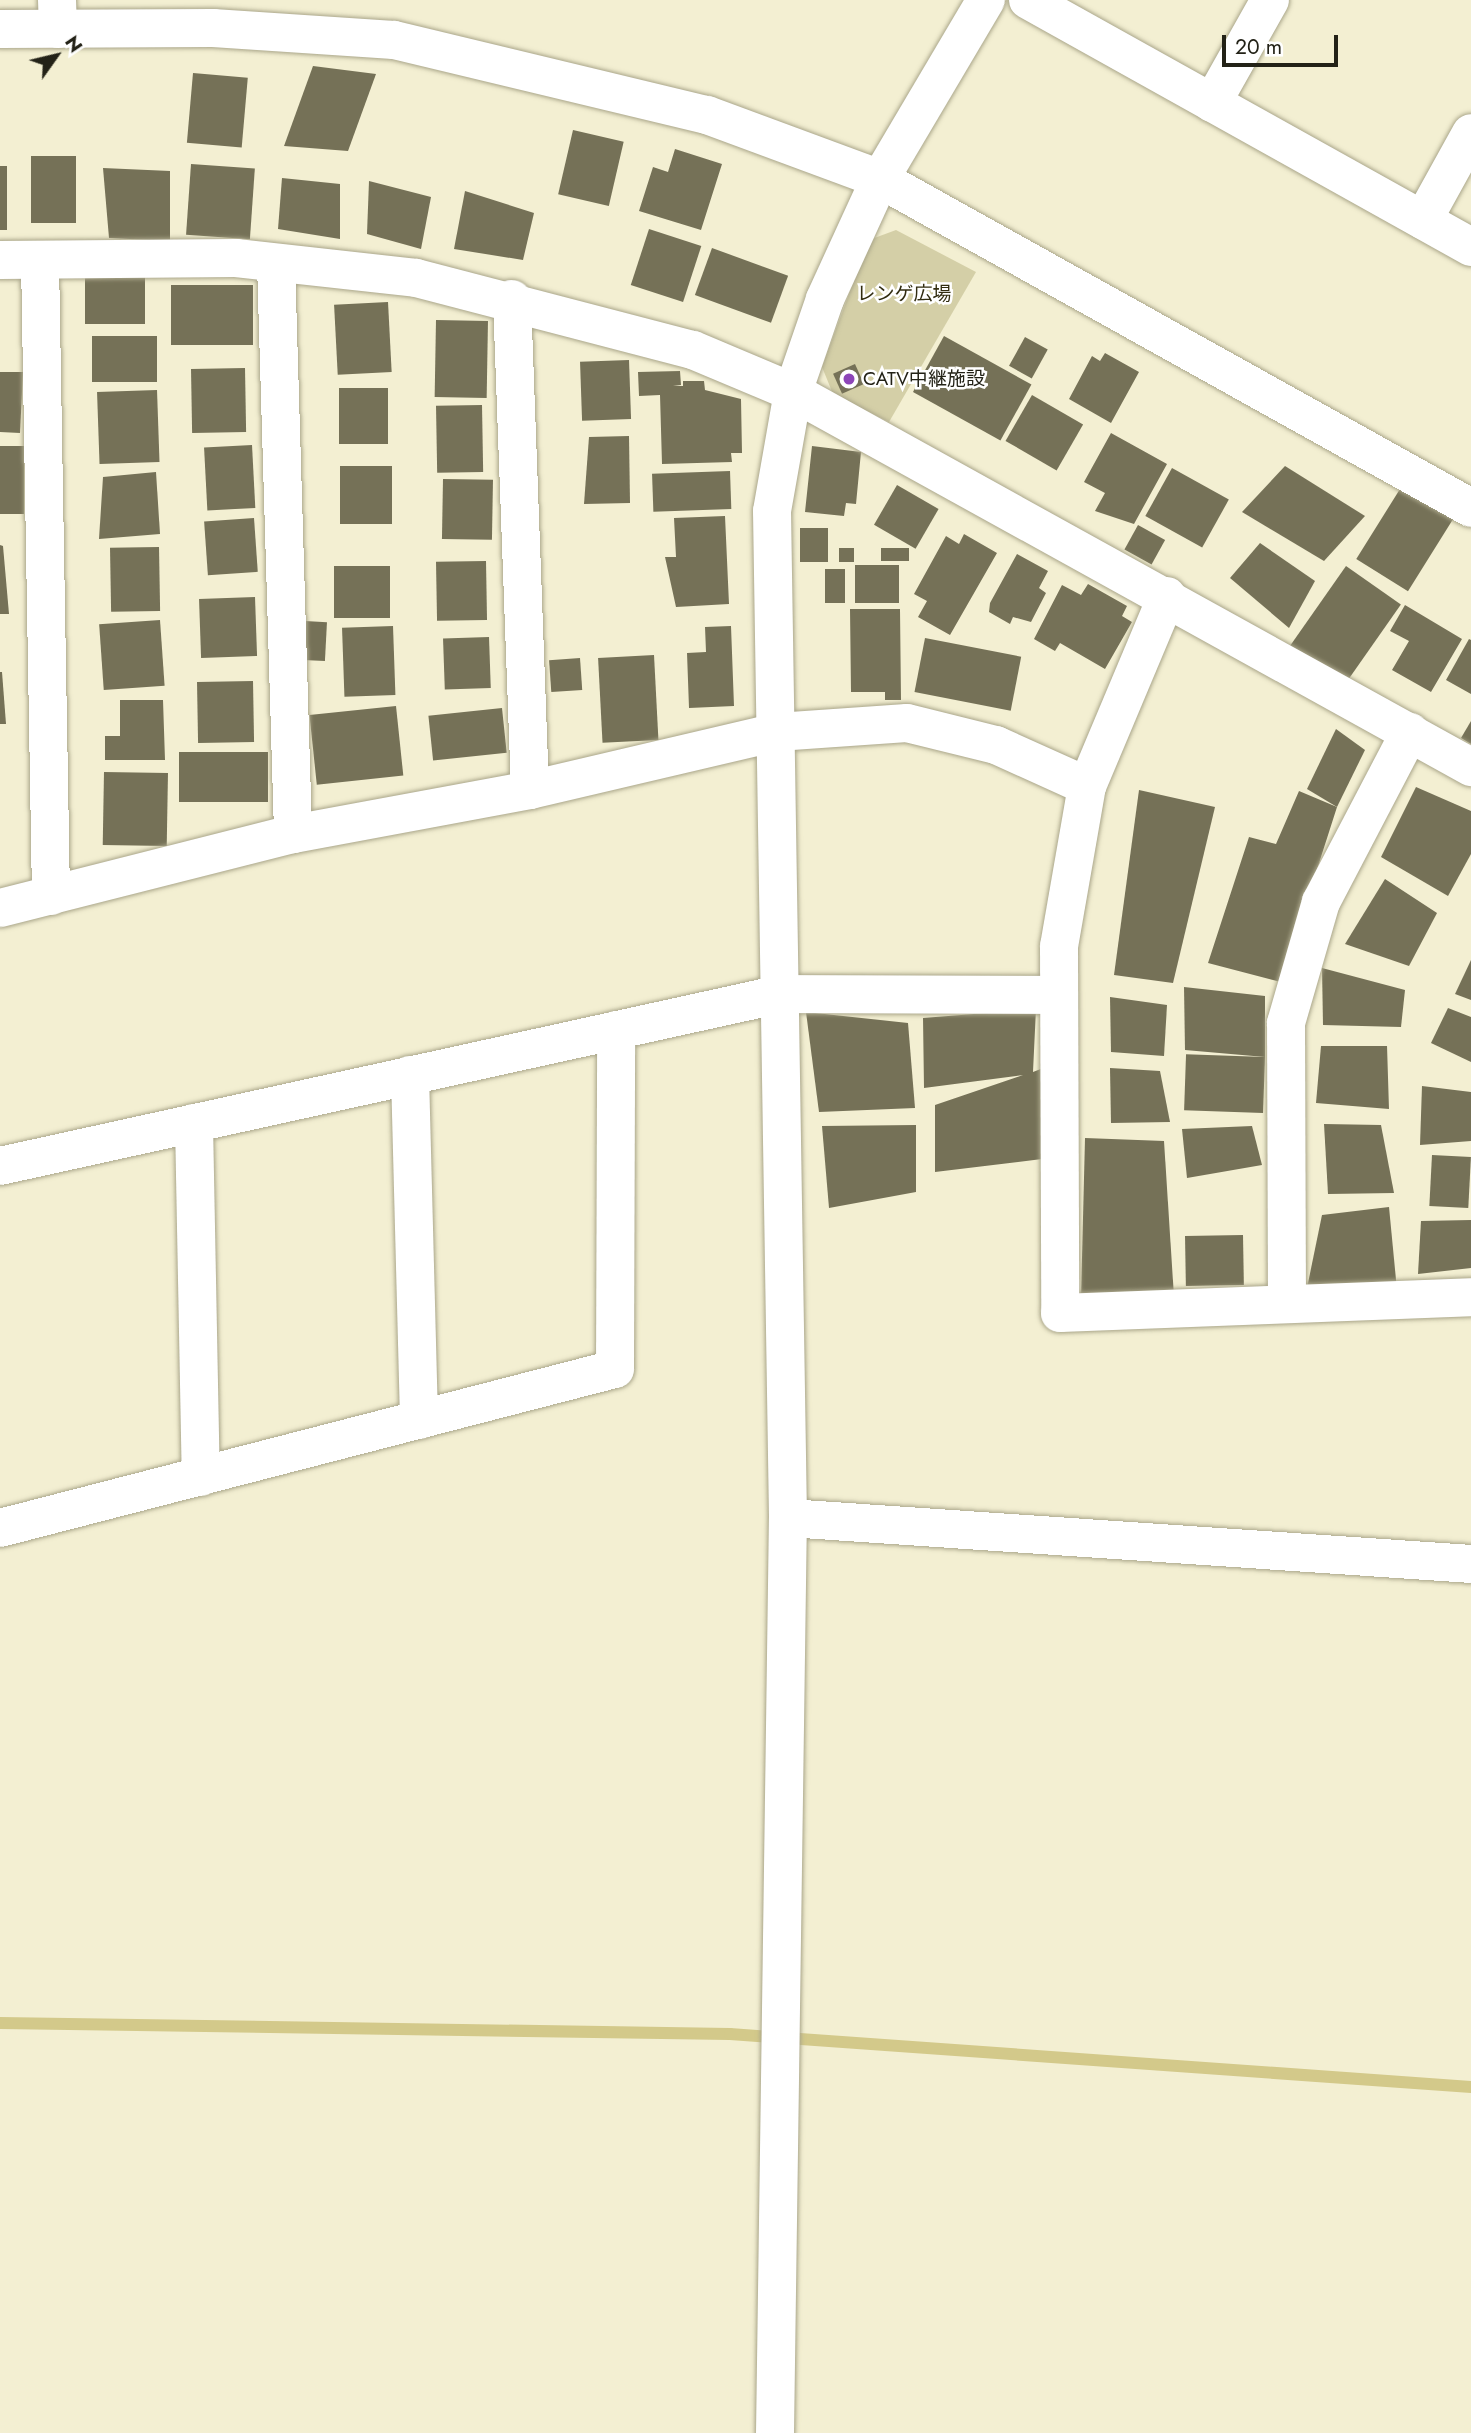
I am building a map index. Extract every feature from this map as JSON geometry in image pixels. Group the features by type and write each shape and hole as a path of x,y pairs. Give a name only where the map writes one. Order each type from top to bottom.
{"street":[{"path":"775,2433 788,1518 772,511 793,393 825,299 880,178 986,0"},
{"path":"1028,0 1471,247"},
{"path":"1212,103 1270,0"},
{"path":"0,29 58,14 394,40 707,115 880,178 1471,508"},
{"path":"1423,219 1471,133"},
{"path":"0,260 276,263 416,278 512,299 693,350 793,393 1167,596 1471,767"},
{"path":"40,260 51,896"},
{"path":"276,263 293,834"},
{"path":"512,299 530,790"},
{"path":"1167,596 1087,786 1059,946 1060,1313 1471,1297"},
{"path":"0,908 293,834 530,790 777,732 907,723 996,745 1087,786"},
{"path":"1287,1304 1286,1023 1321,902 1410,732"},
{"path":"0,1166 780,994 1058,995"},
{"path":"0,1528 615,1369 616,1030"},
{"path":"410,1075 419,1420"},
{"path":"194,1123 201,1477"},
{"path":"788,1518 1471,1564"}],"green space":[{"name":"レンゲ広場","path":"896,230 976,272 889,422 833,394 822,367 869,240"}],"building":[{"path":"313,66 376,74 348,151 284,146"},
{"path":"193,73 248,78 242,148 187,143"},
{"path":"573,130 624,142 609,206 558,194"},
{"path":"675,149 722,164 701,230 639,211 653,167 668,172"},
{"path":"31,156 76,156 76,223 31,223"},
{"path":"191,164 255,168 250,239 186,235"},
{"path":"0,166 7,166 7,230 0,230"},
{"path":"103,168 170,171 170,241 109,238"},
{"path":"282,178 340,184 340,239 278,229"},
{"path":"369,181 431,197 421,249 367,234"},
{"path":"465,191 534,213 523,260 454,249"},
{"path":"649,229 701,246 683,302 631,285"},
{"path":"712,248 788,276 771,323 695,295"},
{"path":"85,275 145,275 145,324 85,324"},
{"path":"171,285 253,285 253,345 171,345"},
{"path":"388,302 392,372 338,375 334,305"},
{"path":"436,320 488,321 487,398 435,397"},
{"path":"92,336 157,336 157,382 92,382"},
{"path":"944,336 1031,384 1000,440 913,392"},
{"path":"1025,337 1048,350 1032,378 1009,366"},
{"path":"1105,353 1139,372 1111,423 1069,399 1092,356 1100,361"},
{"path":"629,360 631,419 582,421 580,362"},
{"name":"CATV中継施設","path":"855,364 864,384 842,394 833,374"},
{"path":"245,368 246,432 192,433 191,369"},
{"path":"680,371 681,385 673,386 683,386 683,381 704,381 705,390 741,399 742,453 731,453 732,462 662,464 660,395 639,396 638,372"},
{"path":"0,372 23,372 20,433 0,432"},
{"path":"339,388 388,388 388,444 339,444"},
{"path":"157,390 160,462 100,464 97,392"},
{"path":"1032,395 1083,424 1057,470 1006,441"},
{"path":"482,405 483,472 437,473 436,406"},
{"path":"1111,433 1167,464 1134,524 1095,511 1105,493 1084,482"},
{"path":"629,436 630,503 584,504 589,437"},
{"path":"252,445 255,508 207,510 204,448"},
{"path":"0,446 24,446 24,514 0,514"},
{"path":"812,446 861,452 856,504 846,503 844,516 805,512"},
{"path":"340,466 392,466 392,524 340,524"},
{"path":"1285,466 1365,516 1324,561 1242,512"},
{"path":"1172,468 1229,500 1202,548 1145,516"},
{"path":"730,471 731,509 653,512 652,474"},
{"path":"156,472 160,534 99,539 103,477"},
{"path":"443,479 493,480 492,540 442,539"},
{"path":"1405,481 1457,513 1408,591 1356,559"},
{"path":"897,485 939,509 916,549 874,525"},
{"path":"725,516 729,604 676,607 665,557 676,557 674,518"},
{"path":"254,518 258,572 208,575 204,521"},
{"path":"1138,525 1165,540 1152,565 1124,549"},
{"path":"800,528 828,528 828,562 800,562"},
{"path":"964,534 997,553 950,635 918,617 927,601 914,594 946,536 959,544"},
{"path":"1260,543 1315,581 1289,628 1230,578"},
{"path":"0,545 3,546 9,614 0,614"},
{"path":"159,547 160,611 111,612 110,548"},
{"path":"839,548 854,548 854,562 839,562"},
{"path":"881,548 909,548 909,561 881,561"},
{"path":"1017,554 1048,571 1039,588 1046,593 1031,622 1013,617 1010,624 989,612 990,603"},
{"path":"486,561 487,620 437,621 436,562"},
{"path":"855,565 899,565 899,603 855,603"},
{"path":"334,566 390,566 390,618 334,618"},
{"path":"1346,566 1401,604 1342,688 1287,650"},
{"path":"825,569 845,569 845,603 825,603"},
{"path":"1088,584 1127,606 1122,616 1132,622 1105,669 1060,643 1055,651 1034,639 1062,585 1081,595"},
{"path":"255,597 257,656 201,658 199,599"},
{"path":"1405,605 1462,639 1431,692 1392,670 1409,641 1390,631"},
{"path":"850,609 900,609 901,700 885,700 885,692 851,692"},
{"path":"160,620 165,686 104,690 99,624"},
{"path":"305,621 327,622 325,661 303,660"},
{"path":"393,626 395,695 344,697 342,628"},
{"path":"731,626 734,706 689,708 687,653 706,652 705,627"},
{"path":"489,637 491,688 445,690 443,639"},
{"path":"925,638 1021,657 1011,711 915,692"},
{"path":"1469,639 1471,640 1471,694 1446,680"},
{"path":"654,655 658,740 603,743 598,658"},
{"path":"580,658 582,690 551,692 549,660"},
{"path":"2,672 6,724 0,724"},
{"path":"253,681 254,742 198,743 197,682"},
{"path":"120,700 163,700 165,760 105,760 105,736 120,736"},
{"path":"396,706 403,776 317,785 309,715"},
{"path":"502,708 507,753 433,760 428,716"},
{"path":"1471,721 1471,744 1461,738"},
{"path":"1336,729 1365,750 1337,807 1307,789"},
{"path":"179,752 268,752 268,802 179,802"},
{"path":"104,772 168,773 167,846 103,845"},
{"path":"1416,787 1471,811 1471,854 1448,896 1381,857"},
{"path":"1139,790 1215,807 1173,983 1114,975"},
{"path":"1299,791 1337,807 1281,982 1208,963 1249,837 1276,844"},
{"path":"1385,879 1437,913 1409,966 1345,944"},
{"path":"1471,960 1471,1000 1455,994"},
{"path":"1322,968 1405,990 1401,1027 1323,1025"},
{"path":"1184,987 1265,996 1265,1057 1185,1050"},
{"path":"1110,997 1167,1005 1164,1056 1111,1052"},
{"path":"1448,1008 1471,1017 1471,1062 1431,1043"},
{"path":"1036,1009 1033,1072 1046,1067 1042,1159 935,1172 935,1105 1023,1075 924,1088 923,1018"},
{"path":"806,1012 908,1023 915,1108 819,1112"},
{"path":"1321,1046 1387,1046 1389,1109 1316,1103"},
{"path":"1186,1054 1265,1057 1263,1113 1184,1110"},
{"path":"1110,1068 1160,1071 1170,1122 1111,1123"},
{"path":"1422,1086 1471,1092 1471,1141 1420,1145"},
{"path":"1324,1124 1381,1125 1394,1193 1328,1194"},
{"path":"916,1125 916,1192 829,1208 822,1126"},
{"path":"1252,1126 1262,1165 1187,1178 1182,1129"},
{"path":"1085,1138 1164,1141 1174,1297 1081,1298"},
{"path":"1432,1155 1471,1157 1468,1208 1429,1206"},
{"path":"1389,1207 1397,1290 1307,1288 1322,1215"},
{"path":"1471,1220 1471,1268 1418,1274 1421,1221"},
{"path":"1243,1235 1244,1285 1186,1286 1185,1236"}],"waterway":[{"path":"0,2023 730,2034 1471,2087"}],"place":[{"name":"CATV中継施設","path":"849,379"}]}
